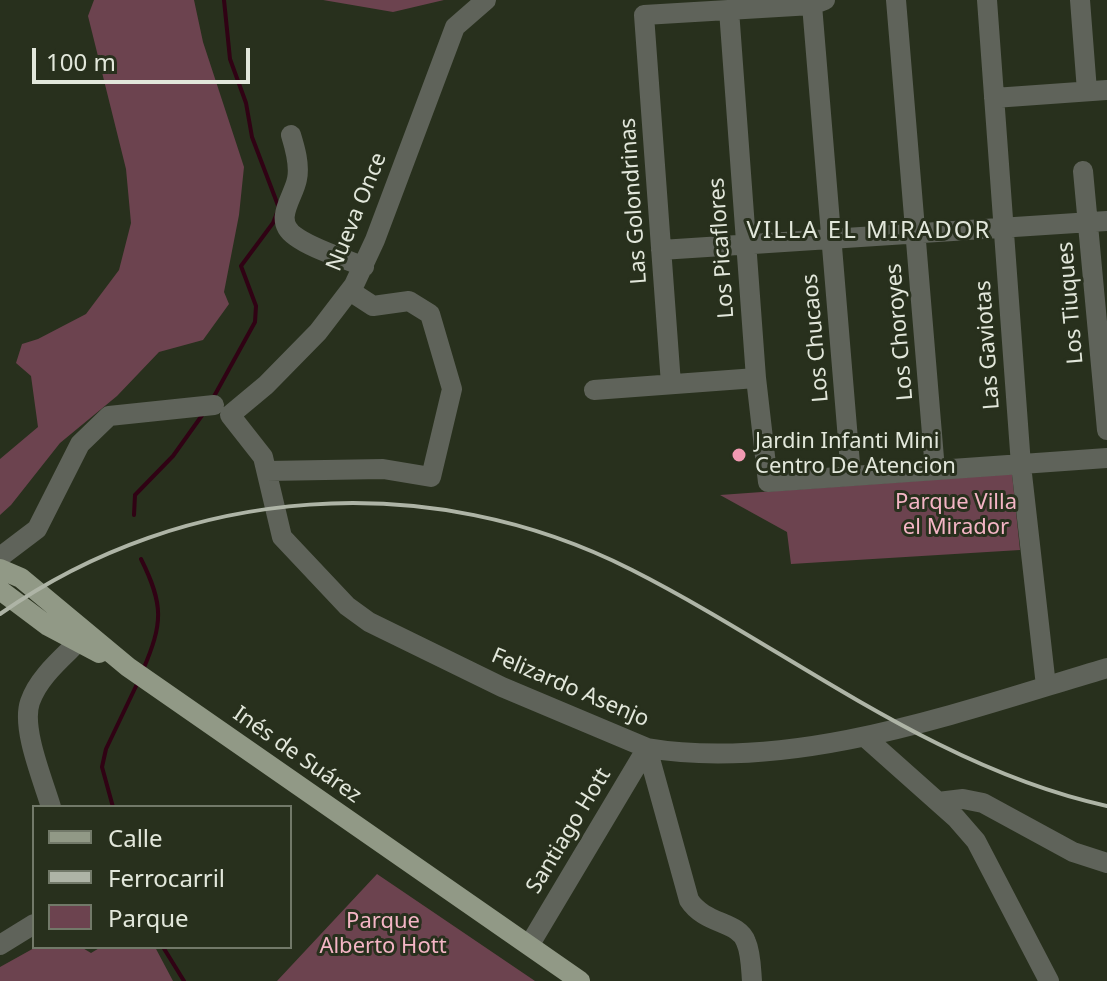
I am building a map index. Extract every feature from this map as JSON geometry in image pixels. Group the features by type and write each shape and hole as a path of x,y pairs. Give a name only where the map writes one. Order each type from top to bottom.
{"main road":[{"name":"Inés de Suárez","path":"0,569 21,578 149,682 582,981"},
{"name":"Inés de Suárez","path":"0,590 48,626 128,667"}],"street":[{"name":"Nueva Once","path":"215,409 266,385 331,317 350,291 364,267 455,27 486,0"},
{"name":"Los Choroyes","path":"896,0 935,470"},
{"name":"Las Gaviotas","path":"987,0 1021,465 1046,686"},
{"path":"994,98 1097,90 1080,0"},
{"path":"729,10 818,2"},
{"name":"Los Chucaos","path":"818,2 832,239 851,476"},
{"name":"Las Golondrinas","path":"671,384 644,15 729,10"},
{"name":"Los Picaflores","path":"729,10 756,378 768,482 851,476"},
{"path":"291,135 296,152 297,178 285,209 285,223 293,235 364,267"},
{"name":"Los Tiuques","path":"1083,171 1098,222 1107,430"},
{"path":"661,250 1098,222"},
{"path":"267,471 383,469 431,477 452,389 430,314 409,301 373,306 350,291"},
{"path":"594,390 756,378"},
{"path":"21,578 0,558 37,529 80,444 109,416 215,409"},
{"name":"Felizardo Asenjo","path":"215,409 263,457 282,537 357,614 502,687 647,748 720,754 811,746 865,737 1107,668"},
{"path":"851,476 1107,458"},
{"path":"50,805 29,728 30,702 46,676 78,642"},
{"path":"865,737 966,829 983,853 1049,981"},
{"path":"647,748 689,900 703,916 743,935 752,981"},
{"name":"Santiago Hott","path":"528,941 647,748"},
{"path":"938,802 963,799 983,803 1073,852 1107,863"},
{"path":"0,945 32,925"}],"green space":[{"path":"94,0 194,0 203,42 244,167 239,215 224,292 229,304 203,340 159,352 117,396 60,443 0,515 0,459 38,427 31,376 16,363 22,344 86,314 119,270 131,223 126,169 88,16"},
{"path":"323,0 444,0 393,12"},
{"name":"Parque Villa el Mirador","path":"1012,474 1020,550 791,564 787,532 720,495"},
{"name":"Parque Alberto Hott","path":"377,874 535,981 277,981"},
{"path":"32,949 84,949 91,953 98,949 156,949 173,981 0,981 0,967"}],"waterway":[{"path":"212,400 255,322 256,306 241,266 273,223 279,208 252,137 246,103 230,59 224,0"},
{"path":"134,515 135,495 173,456 203,414"},
{"path":"141,559 154,589 158,614 154,639 143,670"},
{"path":"112,805 102,767 106,749 138,682"},
{"path":"164,949 184,981"}],"railway":[{"path":"0,614 72,571 148,538 228,516 310,505 392,504 474,515 554,537 632,570 921,735 981,764 1043,788 1107,806"}],"place":[{"name":"Jardin Infanti Mini Centro De Atencion","path":"739,455"}],"district":[{"name":"VILLA EL MIRADOR","path":"869,231"}]}
